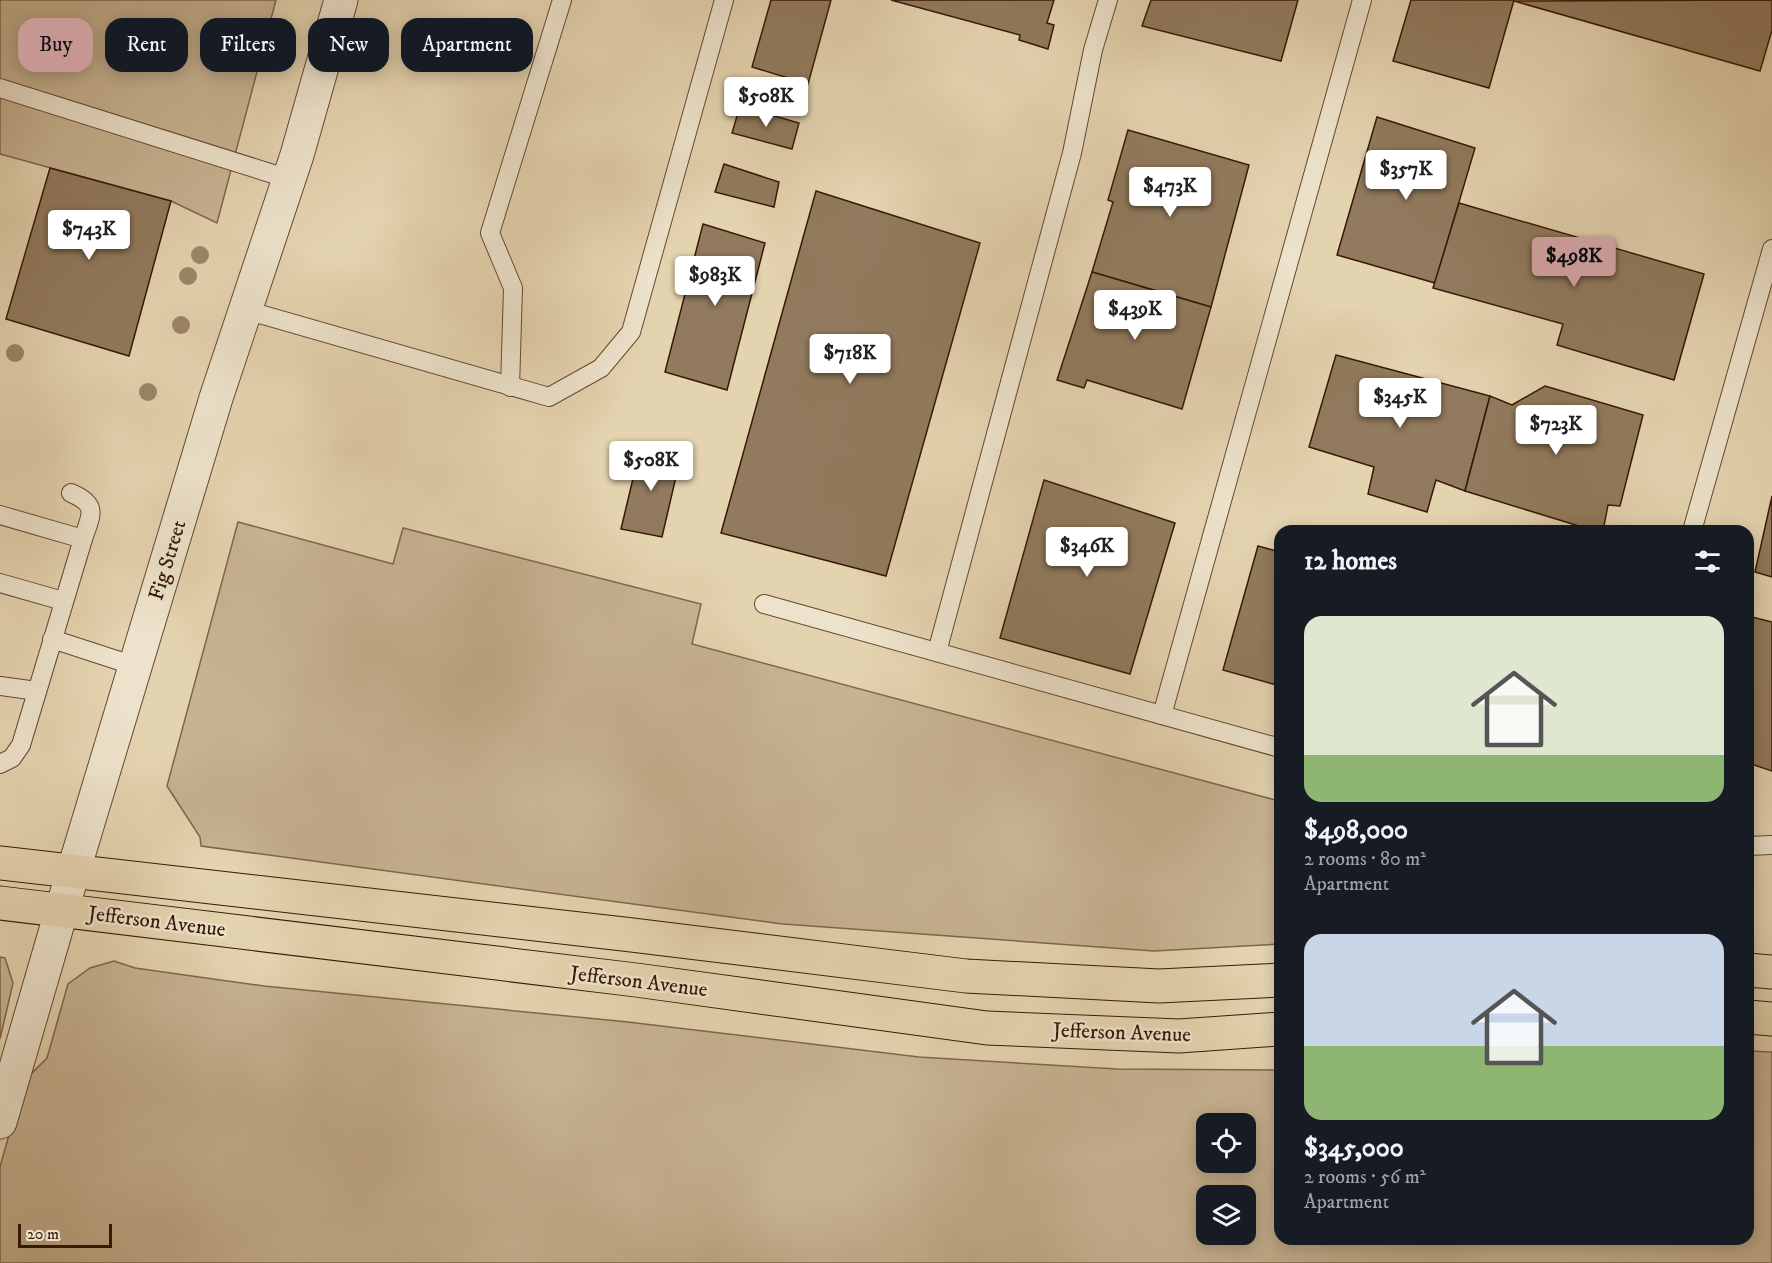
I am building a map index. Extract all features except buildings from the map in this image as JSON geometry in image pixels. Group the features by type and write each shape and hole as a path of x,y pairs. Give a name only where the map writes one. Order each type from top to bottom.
{"main road":[{"name":"Jefferson Avenue","path":"0,862 966,976 1159,986 1274,980"},
{"name":"Jefferson Avenue","path":"0,903 636,980 987,1028 1179,1036 1274,1029"},
{"path":"1754,970 1772,972"},
{"path":"1754,1018 1772,1019"}],"street":[{"name":"Fig Street","path":"0,1122 213,407 289,179 340,0"}],"lane":[{"path":"510,387 513,288 490,234 562,0"},
{"path":"246,310 549,397 601,368 632,332 724,0"},
{"path":"937,652 1072,153 1093,50 1108,0"},
{"path":"1162,716 1362,0"},
{"path":"0,88 289,179"},
{"path":"1694,525 1772,249"},
{"path":"0,764 12,758 21,745 91,514 91,507 87,500 71,493"},
{"path":"0,515 83,539"},
{"path":"0,583 63,601"},
{"path":"764,604 1274,746"},
{"path":"52,639 135,666"},
{"path":"0,686 37,691"},
{"path":"1754,846 1772,845"}],"shaded area":[{"path":"0,0 276,0 271,18 200,18 200,72 257,72 217,223 171,201 0,154"},
{"path":"238,522 393,564 403,528 701,604 692,644 1274,800 1274,944 1154,951 783,924 201,846 200,837 167,786"},
{"path":"0,957 5,958 13,983 0,1039"},
{"path":"114,961 135,968 264,986 628,1022 919,1057 1117,1069 1274,1070 1274,1245 1754,1245 1754,1051 1772,1052 1772,1263 0,1263 0,1167 24,1081 47,1058 68,984 90,968"}]}
